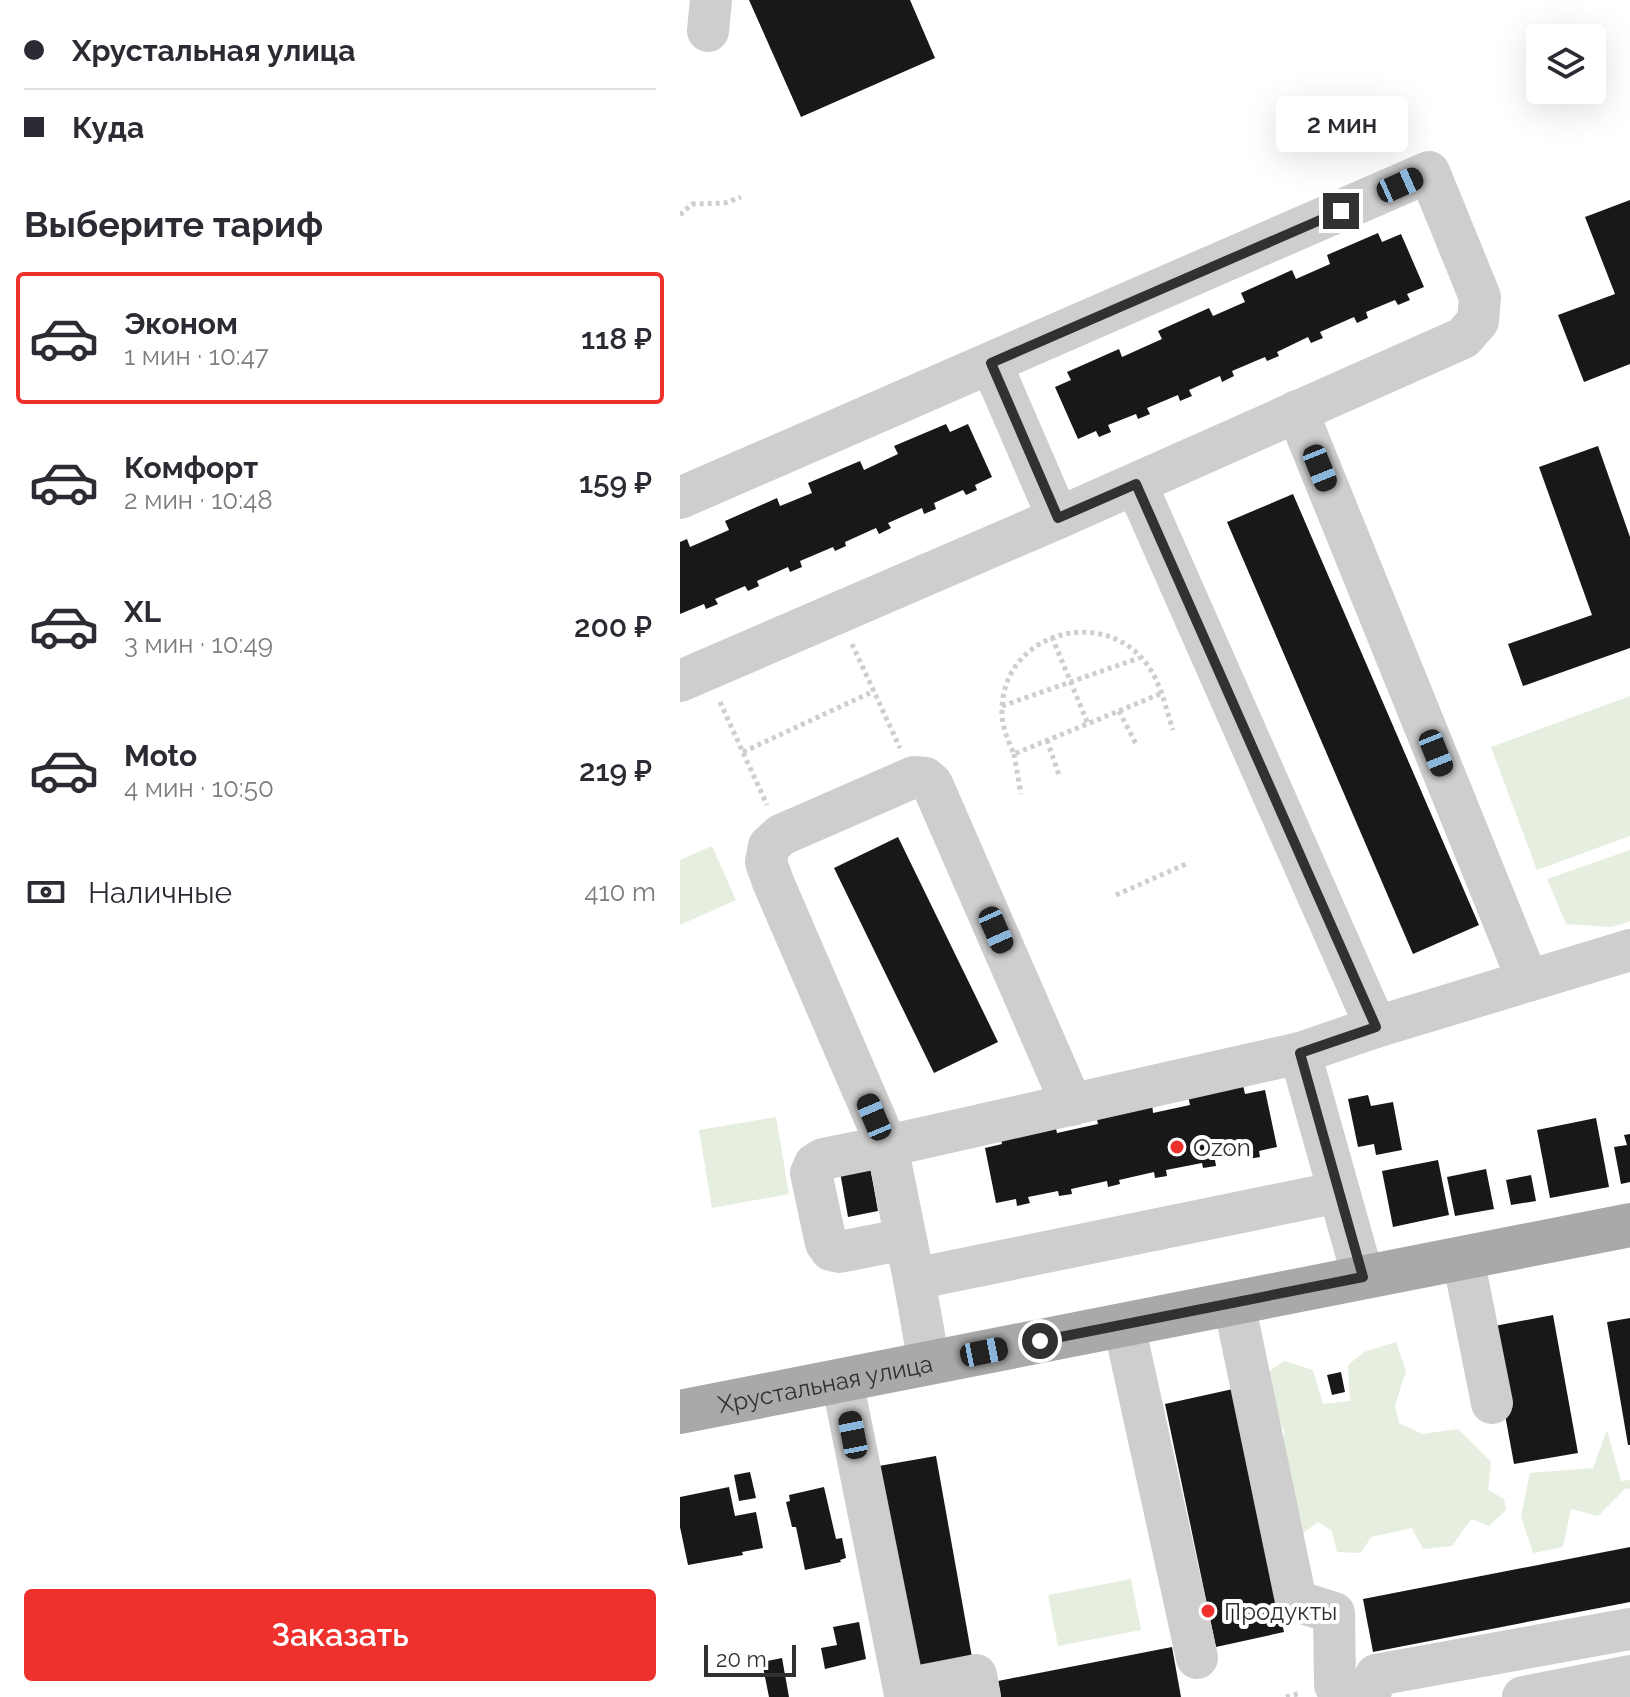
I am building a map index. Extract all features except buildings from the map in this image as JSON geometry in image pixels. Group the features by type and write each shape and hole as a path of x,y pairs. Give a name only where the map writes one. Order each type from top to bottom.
{"main road":[{"name":"Хрустальная улица","path":"680,1412 1630,1225"}],"street":[{"path":"680,498 1429,172 1480,297 1478,321 1463,338 1136,484 692,676"},
{"path":"991,363 1058,518"},
{"path":"1297,411 1528,981"},
{"path":"1136,484 1376,1027"},
{"path":"929,1363 887,1146 773,882 766,862 769,846 781,835 914,777 925,778 932,784 1072,1105"},
{"path":"906,1239 839,1252 831,1250 826,1243 811,1173 815,1164 823,1159 1300,1053 1630,950"},
{"path":"1300,1053 1363,1277"},
{"path":"914,1279 1339,1192"},
{"path":"1463,1258 1492,1403"},
{"path":"1234,1303 1296,1601 1334,1613 1335,1685 1342,1697"},
{"path":"1124,1325 1197,1658"},
{"path":"842,1380 905,1693 976,1675 980,1697"},
{"path":"1369,1697 1376,1675 1630,1629"},
{"path":"1523,1697 1630,1676"}],"path":[{"path":"680,215 692,204 725,203 741,197"},
{"path":"838,613 914,777"},
{"path":"1021,794 1014,754 1005,733 1002,706 1009,677 1021,660 1037,645 1052,637 1075,632 1107,635 1129,646 1151,671 1173,730"},
{"path":"1052,637 1088,724"},
{"path":"1002,706 1139,658"},
{"path":"692,676 743,752 781,835"},
{"path":"743,752 874,691"},
{"path":"1014,754 1160,694"},
{"path":"1119,711 1136,744"},
{"path":"1047,740 1060,778"},
{"path":"1116,895 1186,864"}],"green space":[{"path":"1630,696 1630,836 1537,870 1491,747"},
{"path":"712,846 736,900 680,925 680,860"},
{"path":"1630,850 1630,921 1612,927 1566,924 1547,879"},
{"path":"776,1117 789,1194 712,1208 699,1130"},
{"path":"1396,1342 1406,1371 1395,1405 1399,1423 1422,1434 1458,1429 1491,1462 1488,1490 1504,1499 1506,1510 1489,1526 1471,1519 1452,1546 1423,1549 1412,1528 1371,1537 1361,1553 1337,1552 1332,1531 1318,1522 1303,1533 1280,1488 1284,1430 1266,1404 1261,1377 1284,1361 1313,1370 1323,1404 1350,1401 1348,1365 1364,1352"},
{"path":"1607,1430 1621,1481 1630,1480 1630,1489 1626,1488 1598,1516 1571,1509 1563,1547 1533,1553 1521,1517 1530,1473 1593,1468"},
{"path":"1131,1579 1141,1630 1058,1646 1048,1595"}],"place":[{"name":"Ozon","path":"1177,1147"},
{"name":"Продукты","path":"1208,1611"}],"route":[{"path":"1040,1341 1363,1277 1300,1053 1376,1027 1136,484 1058,518 991,363 1341,211"}]}
